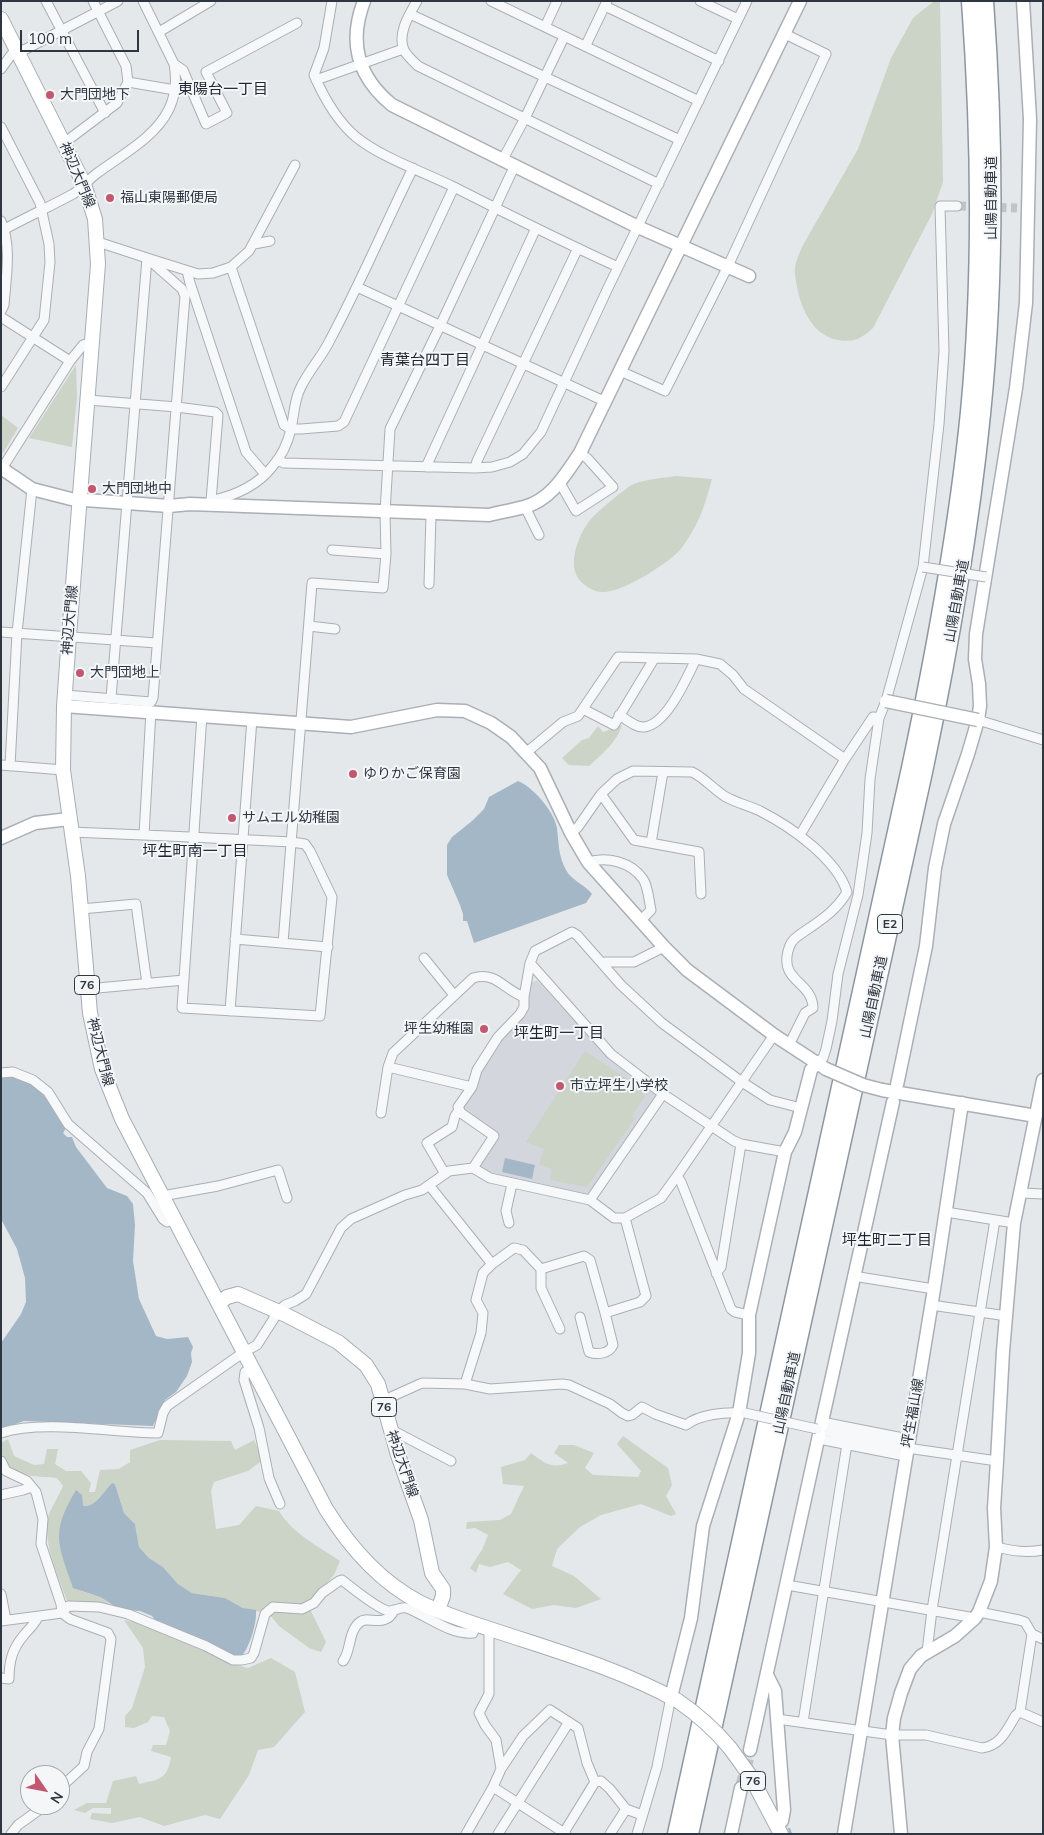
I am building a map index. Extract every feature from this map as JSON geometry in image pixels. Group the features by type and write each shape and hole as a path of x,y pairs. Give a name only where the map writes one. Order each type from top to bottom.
{"highway":[{"name":"山陽自動車道","path":"676,1834 912,759 951,557 969,411 977,275 978,146 976,82 970,1"},
{"name":"山陽自動車道","path":"690,1834 924,772 963,569 983,412 991,275 992,146 990,81 984,1"}],"main road":[{"name":"神辺大門線","path":"1,19 84,184 95,218 98,242 88,400 68,636 64,700 63,770 78,876 90,1013 102,1069 122,1119 326,1508 355,1550 383,1577 419,1602 646,1683 689,1708 719,1735 730,1748 751,1777 778,1829"},
{"name":"神辺大門線","path":"219,1303 227,1297 238,1294 338,1342 366,1365 375,1379 421,1520 432,1573 443,1590 438,1610"}],"street":[{"path":"46,1 105,113"},
{"path":"64,143 117,103 128,82 126,66 93,1"},
{"path":"1,69 11,55 118,1"},
{"path":"1,311 4,305 7,254 3,225 74,193 143,140 156,128 169,109 175,90 174,64 143,1"},
{"path":"159,32 211,1"},
{"path":"332,1 324,48 314,75 333,112 344,126 357,138 413,168 618,267"},
{"path":"364,1 356,31 357,48 361,64 377,93 392,105 638,227 749,276"},
{"path":"417,1 404,26 403,48 418,66 658,184"},
{"path":"491,1 699,101"},
{"path":"545,27 556,1"},
{"path":"700,1 738,19"},
{"path":"277,460 284,463 475,468 492,467 510,462 523,454 542,432 618,267 747,1"},
{"path":"190,504 489,516 525,507 542,500 560,483 580,453 800,1"},
{"path":"897,1085 926,946 935,868 944,824 968,754 980,706 975,659 976,634 1016,388 1026,302 1023,208 1030,119 1022,1"},
{"path":"586,46 606,4 719,61"},
{"path":"410,14 680,140"},
{"path":"174,64 183,70 206,124 227,113 206,72 297,23"},
{"path":"620,371 665,391 728,266 826,54 785,34"},
{"path":"503,159 564,37"},
{"path":"316,80 403,48"},
{"path":"128,82 175,90"},
{"path":"1,127 42,209 49,244 50,262 44,320 1,386"},
{"path":"98,242 198,274 213,273 231,267 254,244 295,165"},
{"path":"283,943 312,583 383,588 386,554 385,512 390,428 515,165"},
{"path":"92,342 83,345 70,361 1,469 32,489 71,499 169,506 223,498 244,489 265,474 277,460 286,444 300,389 330,342 413,168"},
{"path":"231,267 284,425 291,429 338,426 344,422 454,187"},
{"path":"822,1066 832,1021 838,974 858,895 867,832 870,779 879,718 886,701 923,567 939,424 944,351 940,206 958,206"},
{"path":"426,467 536,228"},
{"path":"254,244 270,241"},
{"path":"475,468 476,461 524,365 578,248"},
{"path":"111,698 146,258"},
{"path":"64,700 111,698 151,702 153,698 186,296 182,289 146,258"},
{"path":"187,271 246,452 265,474"},
{"path":"357,287 606,402"},
{"path":"1,317 70,361"},
{"path":"88,400 215,412 218,415 211,500"},
{"path":"560,483 576,511 613,487 587,458 580,453"},
{"path":"32,489 6,766 63,770"},
{"path":"525,507 539,535"},
{"path":"429,584 431,514"},
{"path":"332,550 386,554"},
{"path":"923,567 986,578"},
{"path":"309,626 335,629"},
{"path":"1,632 157,643"},
{"path":"527,752 563,722 578,716 618,656 654,659 696,659 720,664 733,675 744,690 845,759"},
{"path":"583,709 614,725 654,659"},
{"path":"619,715 644,727 662,717 682,689 696,659"},
{"path":"64,700 151,711 351,727 438,710 465,711 491,723 527,752 540,768 571,833 588,862 664,947 687,970 774,1035 822,1066 863,1085 882,1090 1036,1116"},
{"path":"886,701 978,720 1043,740"},
{"path":"144,835 151,711"},
{"path":"1,838 35,823 144,835 194,837 292,842 305,844 332,897 320,1016 182,1008 194,837 202,715"},
{"path":"800,835 845,759 873,717 879,718"},
{"path":"230,1010 252,719"},
{"path":"571,833 578,828 601,794 617,779 633,771 692,772 698,774 728,798 761,811 800,835 829,863 847,892 858,895"},
{"path":"651,843 663,772"},
{"path":"601,794 634,840 698,852 702,894"},
{"path":"588,862 602,860 625,863 643,879 651,910 640,920"},
{"path":"790,1045 805,1013 813,1008 812,996 789,972 786,962 792,940 829,914 842,901 847,892"},
{"path":"81,908 136,904 147,984"},
{"path":"445,1174 427,1143 452,1128 455,1116 459,1110 458,1107 472,1087 477,1070 498,1037 524,1008 530,963 535,951 572,932 577,935 622,985 662,1023 742,1082 770,1100 801,1108"},
{"path":"235,939 328,947"},
{"path":"604,964 605,962 634,962 664,947"},
{"path":"424,958 454,994"},
{"path":"530,963 611,1054 663,1094 741,1144 785,1152"},
{"path":"381,1113 388,1067 393,1052 473,978 483,975 491,977 515,994 524,997"},
{"path":"87,990 184,980"},
{"path":"1,1433 30,1428 57,1427 158,1433 163,1413 167,1406 257,1345 278,1312 285,1305 306,1294 337,1234 351,1219 405,1195 422,1190 449,1172 473,1168 490,1178 590,1200 614,1218 624,1218 661,1198 774,1035"},
{"path":"637,1834 657,1767 674,1699 691,1618 703,1526 742,1413 748,1354 749,1315 785,1152 795,1132 811,1070 822,1066"},
{"path":"388,1067 472,1087"},
{"path":"1,1073 13,1072 33,1080 48,1092 68,1124 147,1193 163,1219 167,1222 174,1220"},
{"path":"901,1834 892,1735 894,1718 910,1669 927,1652 955,1636 977,1615 991,1581 996,1547 994,1508 1014,1224 1043,1080"},
{"path":"590,1200 663,1094"},
{"path":"750,1750 894,1102"},
{"name":"坪生福山線","path":"844,1834 934,1289 962,1103"},
{"path":"459,1110 494,1136 473,1168"},
{"path":"716,1273 721,1267 741,1144"},
{"path":"162,1196 218,1186 278,1170 287,1198"},
{"path":"677,1176 732,1309 735,1312 749,1315"},
{"path":"509,1223 506,1211 512,1184"},
{"path":"430,1185 492,1264"},
{"path":"1021,1193 1043,1194"},
{"path":"946,1212 1014,1224"},
{"path":"605,1313 640,1302 646,1296 624,1218"},
{"path":"927,1652 956,1455 995,1220"},
{"path":"465,1384 481,1333 483,1313 476,1300 483,1273 514,1248 522,1250 541,1269 541,1288 560,1329"},
{"path":"541,1269 584,1256 590,1260 613,1345 611,1349 595,1355 589,1352 580,1317"},
{"path":"854,1276 934,1289"},
{"path":"930,1305 1007,1316"},
{"path":"252,1368 245,1372 244,1380 259,1428 269,1478 280,1504"},
{"path":"382,1400 422,1383 465,1384 490,1389 562,1384 578,1389 610,1404 622,1414 628,1416 632,1416 642,1407 655,1414 686,1425 691,1421 716,1414 742,1413 907,1448 997,1460"},
{"path":"390,1429 452,1461"},
{"path":"820,1430 848,1444 907,1448"},
{"path":"803,1722 848,1444"},
{"path":"1,1461 6,1471 27,1481 36,1492 43,1520 41,1544 61,1604 62,1613 70,1619 108,1633 111,1639 99,1729 87,1752 84,1766 70,1779"},
{"path":"1,1495 23,1490 31,1486"},
{"path":"996,1547 1027,1553 1043,1550"},
{"path":"1,1594 4,1620 62,1613 68,1606 99,1607 128,1614 206,1646 233,1660 251,1658 265,1614 273,1607 302,1608 314,1603 322,1593 342,1580 369,1600 388,1610 406,1608 466,1634 473,1633 482,1626"},
{"path":"787,1585 932,1610 1020,1620 1025,1622 1032,1634 1043,1639"},
{"path":"343,1661 346,1658 351,1635 359,1622 363,1620 377,1621 386,1619 394,1610"},
{"path":"1,1678 9,1679 9,1667 14,1647 34,1624 38,1616"},
{"path":"482,1626 489,1694 479,1713 496,1740 501,1769"},
{"path":"777,1719 860,1732 892,1735 926,1735 982,1748 990,1747 999,1741 1020,1712 1032,1634"},
{"path":"767,1675 775,1691 784,1810 778,1829"},
{"path":"761,1702 767,1698 771,1699 776,1705"},
{"path":"466,1834 501,1769 523,1736 550,1710 578,1728 595,1782 564,1833 493,1787"},
{"path":"1020,1712 1043,1722"},
{"path":"498,1834 569,1722"},
{"path":"595,1782 601,1781 606,1785 626,1809 642,1815"},
{"path":"731,1834 741,1788"},
{"path":"610,1834 626,1809"},
{"path":"11,1834 18,1825 32,1815"}],"shaded area":[{"path":"934,1 940,1 943,182 932,214 873,328 857,339 849,341 838,340 828,337 819,331 812,324 802,305 795,270 798,255 858,149 891,58 913,18"},
{"path":"76,365 77,397 72,447 29,438"},
{"path":"1,415 18,428 3,453 1,453"},
{"path":"676,476 712,479 699,520 681,549 654,570 620,588 600,592 585,585 575,571 574,563 577,544 590,520 611,500 634,484"},
{"path":"622,725 613,742 589,766 569,765 562,758 582,740 589,738 598,726 603,732"},
{"name":"市立坪生小学校","path":"537,980 608,1058 655,1094 656,1097 589,1197 491,1175 480,1169 479,1165 498,1137 463,1113 462,1108 472,1097 480,1071 502,1039 527,1013 531,983"},
{"path":"585,1051 644,1090 642,1094 645,1096 632,1115 635,1118 587,1187 550,1180 552,1169 539,1165 544,1149 526,1142"},
{"path":"623,1436 668,1468 672,1485 666,1496 676,1514 671,1516 641,1504 601,1515 580,1527 557,1549 552,1566 574,1576 601,1599 576,1608 554,1605 532,1609 503,1594 521,1570 508,1562 490,1567 479,1564 476,1573 470,1568 482,1550 488,1535 475,1528 466,1529 467,1522 500,1520 511,1514 524,1486 503,1484 501,1467 525,1460 531,1453 548,1464 562,1465 568,1463 554,1453 559,1445 574,1445 594,1453 585,1468 593,1475 638,1477 641,1471 617,1444"},
{"path":"8,1439 14,1456 34,1465 44,1464 47,1449 58,1449 55,1464 66,1471 81,1471 91,1483 89,1492 95,1492 100,1470 119,1469 130,1462 130,1450 160,1440 231,1441 235,1450 254,1440 263,1460 248,1471 214,1482 211,1491 216,1529 239,1525 256,1506 279,1511 299,1533 340,1561 334,1575 315,1600 294,1611 311,1611 326,1642 321,1652 309,1648 279,1626 269,1614 243,1608 225,1598 192,1593 178,1584 163,1567 149,1558 139,1547 135,1524 124,1513 115,1484 112,1483 96,1502 83,1506 81,1591 100,1597 114,1607 68,1603 52,1559 47,1536 49,1514 63,1486 57,1478 30,1475 10,1469 4,1461 1,1446 1,1443"},
{"path":"124,1620 137,1622 197,1646 226,1662 248,1668 271,1658 295,1672 305,1712 274,1747 258,1750 249,1775 220,1819 205,1815 164,1826 140,1817 112,1823 90,1819 92,1813 111,1814 111,1808 93,1808 85,1813 74,1810 87,1803 106,1803 113,1781 136,1776 139,1784 152,1781 165,1774 169,1765 171,1757 151,1751 153,1745 166,1745 170,1731 164,1717 152,1716 148,1722 134,1728 125,1727 125,1716 132,1708 145,1667 143,1648"}],"water":[{"path":"518,781 530,788 552,814 557,828 563,865 571,877 592,894 586,903 474,943 467,921 463,921 460,905 447,875 447,845 452,837 484,809 489,797"},
{"path":"13,1077 31,1084 44,1096 66,1128 63,1133 67,1137 72,1137 76,1147 107,1188 127,1196 133,1204 135,1225 133,1261 139,1299 156,1336 167,1339 188,1337 193,1347 191,1353 192,1362 187,1376 176,1392 165,1400 153,1426 24,1421 1,1429 1,1343 21,1314 26,1302 25,1278 17,1249 1,1219 1,1078"},
{"path":"505,1158 535,1165 532,1179 502,1172"},
{"path":"112,1483 115,1484 124,1513 135,1524 139,1547 149,1558 163,1567 178,1584 192,1593 225,1598 243,1608 256,1610 252,1636 239,1660 161,1627 152,1616 140,1611 121,1610 100,1597 73,1588 63,1560 59,1539 62,1518 76,1490 82,1495 83,1506 88,1506 96,1502"}],"waterway":[{"path":"789,1829 791,1834"}],"tunnel":[{"path":"957,206 1017,208"},
{"path":"741,1788 750,1750"}],"place":[{"name":"大門団地下","path":"50,95"},
{"name":"福山東陽郵便局","path":"110,198"},
{"name":"大門団地中","path":"92,489"},
{"name":"大門団地上","path":"80,673"},
{"name":"ゆりかご保育園","path":"353,774"},
{"name":"サムエル幼稚園","path":"232,818"},
{"name":"坪生幼稚園","path":"484,1029"},
{"name":"市立坪生小学校","path":"560,1086"}],"district":[{"name":"東陽台一丁目","path":"223,89"},
{"name":"青葉台四丁目","path":"425,360"},
{"name":"坪生町南一丁目","path":"195,851"},
{"name":"坪生町一丁目","path":"559,1033"},
{"name":"坪生町二丁目","path":"887,1240"}]}
